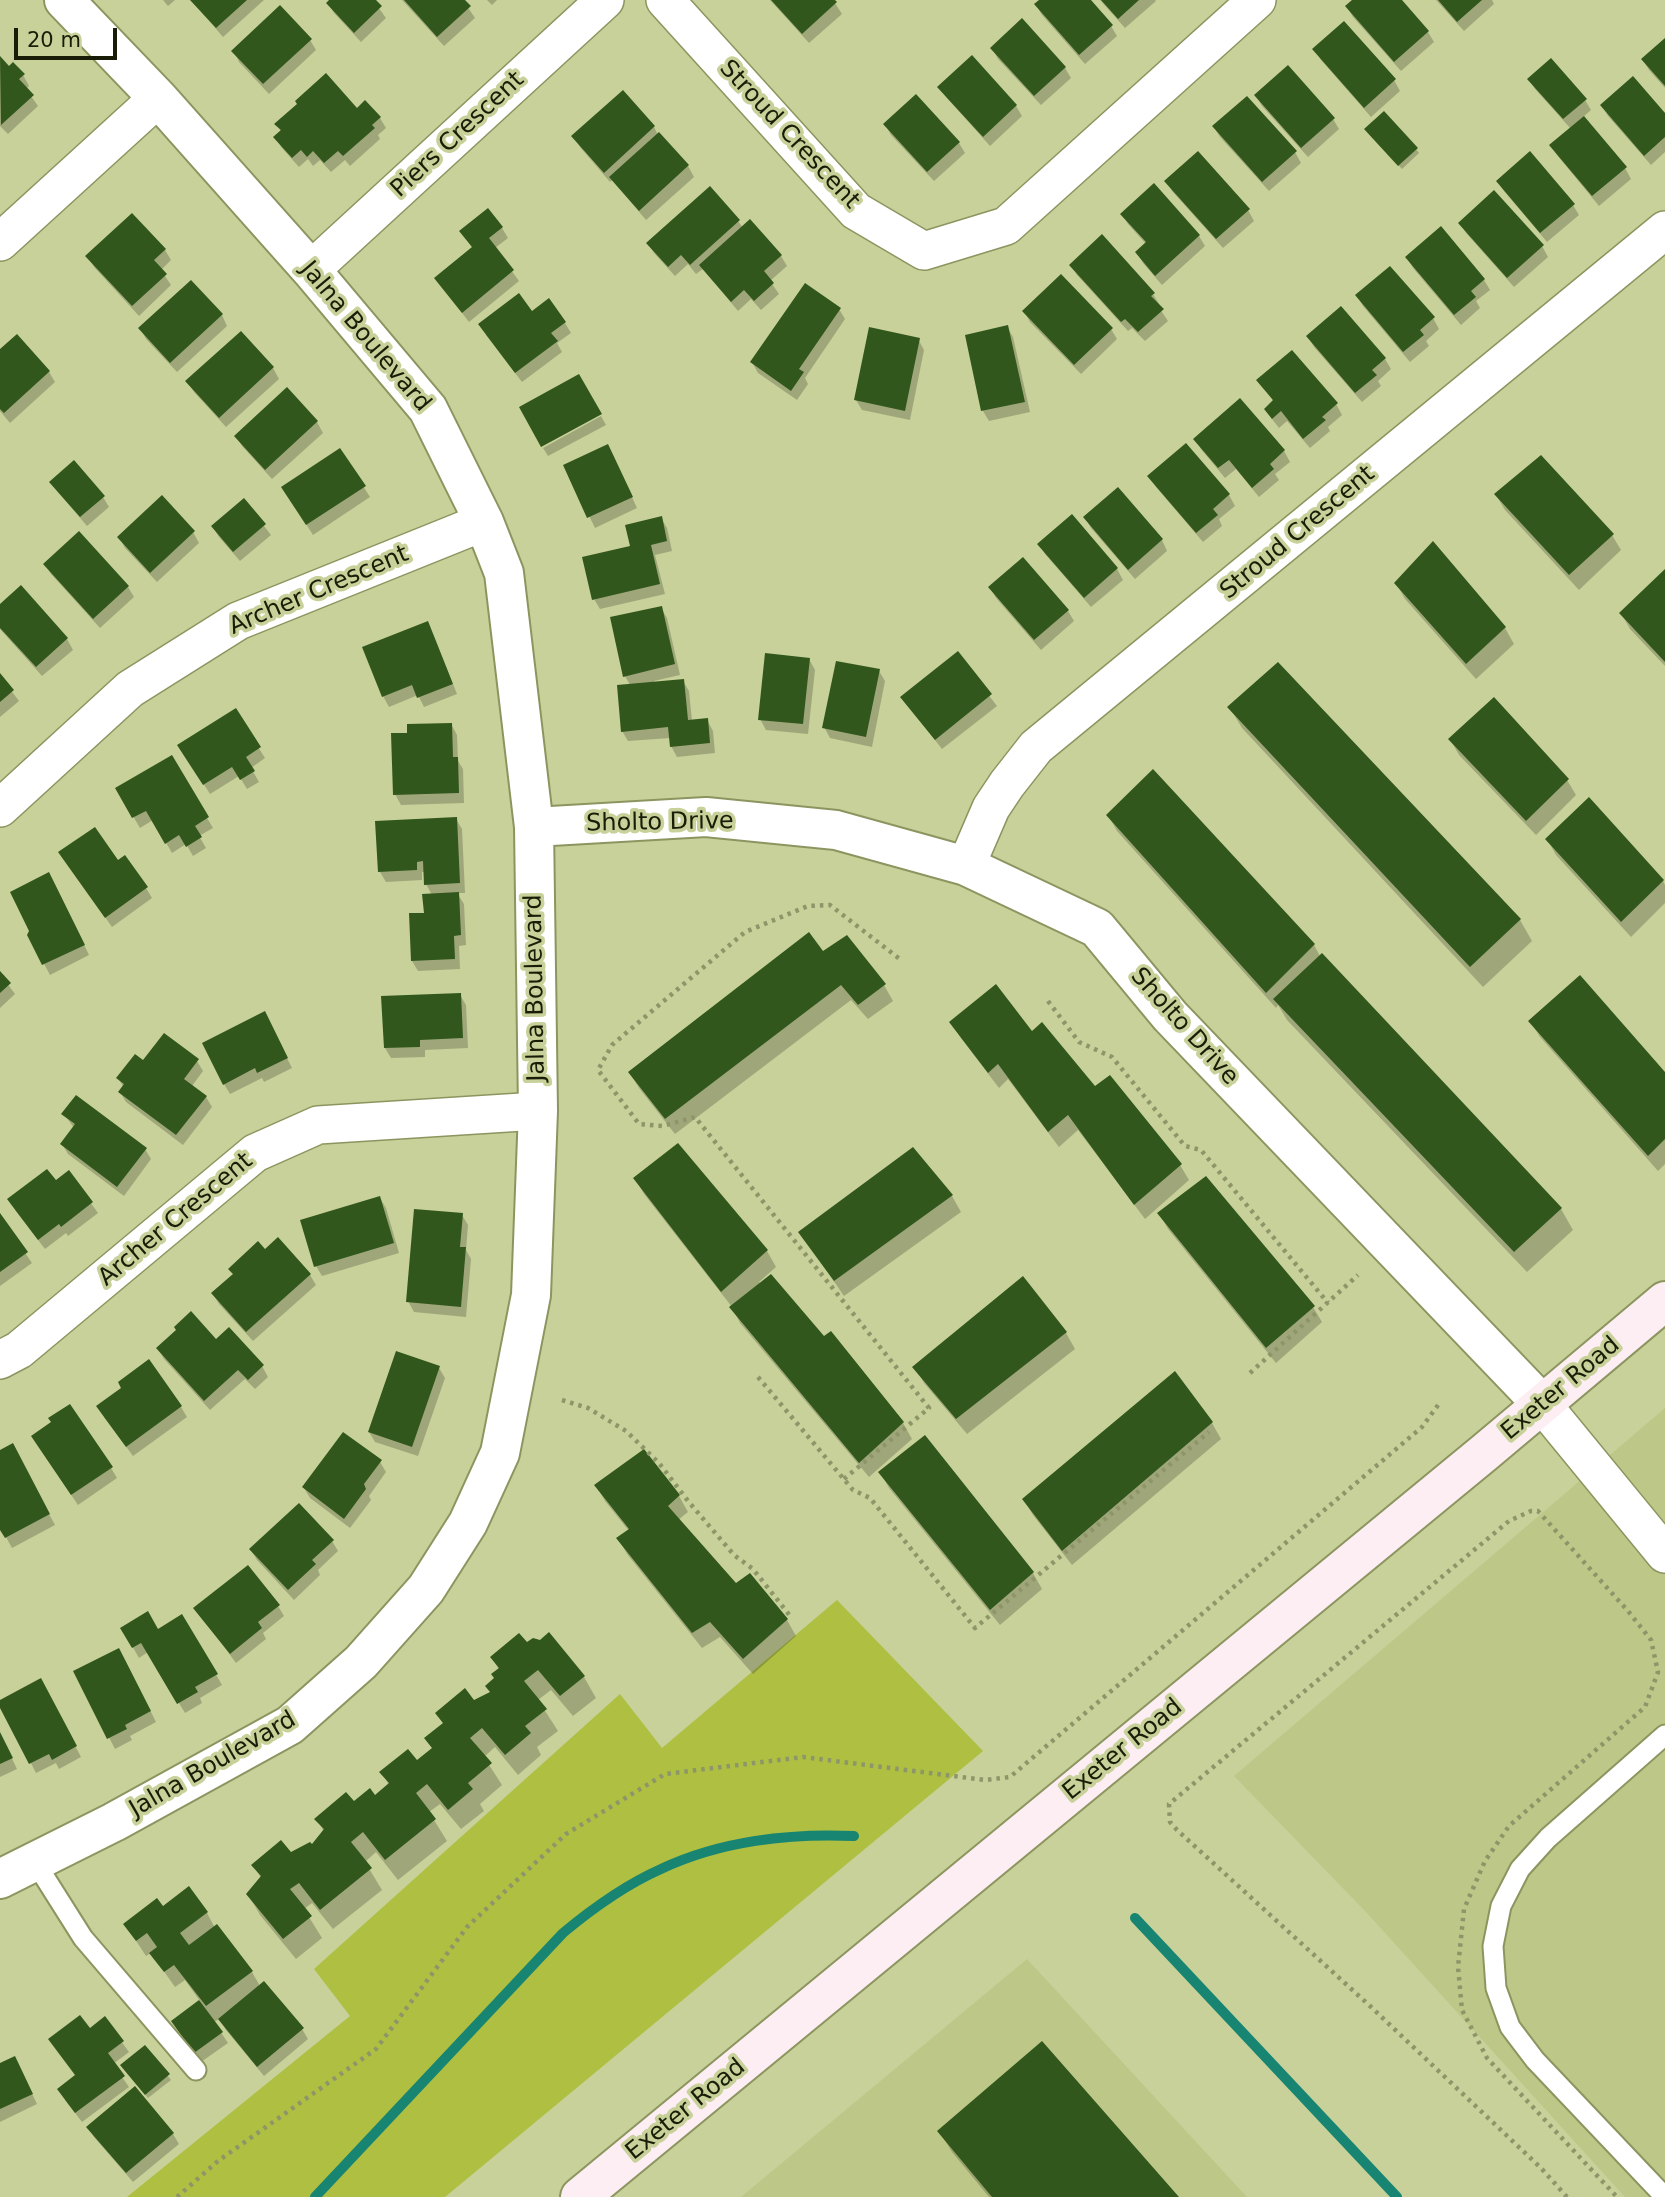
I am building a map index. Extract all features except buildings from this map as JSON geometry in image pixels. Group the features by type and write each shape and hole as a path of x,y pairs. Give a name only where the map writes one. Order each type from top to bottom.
{"main road":[{"name":"Exeter Road","path":"580,2197 1665,1301"}],"street":[{"name":"Jalna Boulevard","path":"0,1880 114,1822 290,1725 361,1662 426,1589 468,1523 500,1452 531,1295 538,1111 534,827 504,573 484,522 428,409 311,270 158,97 64,0"},
{"name":"Piers Crescent","path":"311,270 605,0"},
{"name":"Stroud Crescent","path":"665,0 856,211 924,251 1006,226 1257,0"},
{"path":"0,242 158,97"},
{"name":"Stroud Crescent","path":"966,866 991,808 1036,747 1665,230"},
{"name":"Archer Crescent","path":"0,808 130,689 238,621 484,522"},
{"name":"Sholto Drive","path":"534,827 706,817 836,830 966,866 1097,928 1170,1016 1542,1404 1665,1554"},
{"name":"Archer Crescent","path":"0,1360 19,1350 255,1153 318,1125 538,1111"}],"lane":[{"path":"1665,1735 1548,1838 1520,1869 1501,1906 1493,1947 1496,1988 1510,2027 1535,2060 1665,2197"},
{"path":"35,1862 83,1938 196,2070"}],"path":[{"path":"844,1479 929,1408 695,1117 663,1126 639,1124 598,1070 612,1045 745,932 808,906 830,905 901,960"},
{"path":"1048,1001 1079,1042 1112,1057 1185,1146 1201,1150 1328,1303"},
{"path":"1250,1373 1358,1275"},
{"path":"758,1377 853,1490 870,1498 975,1628 1209,1432"},
{"path":"562,1400 588,1408 626,1431 659,1463 734,1555 753,1569 791,1617"},
{"path":"177,2197 218,2161 376,2049 467,1927 566,1834 665,1774 803,1757 985,1780 1010,1777 1422,1427 1441,1401"},
{"path":"1531,1511 1508,1521 1169,1804 1170,1822 1177,1830 1370,2006 1541,2168 1567,2197"}],"shaded area":[{"path":"1665,1408 1665,2197 1625,2197 1366,1912 1234,1776"},
{"path":"1027,1959 1247,2197 741,2197"}],"green space":[{"path":"837,1600 983,1751 445,2197 127,2197 350,2016 314,1969 620,1694 662,1748"}],"waterway":[{"path":"315,2197 563,1933 610,1898 661,1869 731,1845 805,1836 854,1836"},
{"path":"1135,1918 1397,2197"}]}
